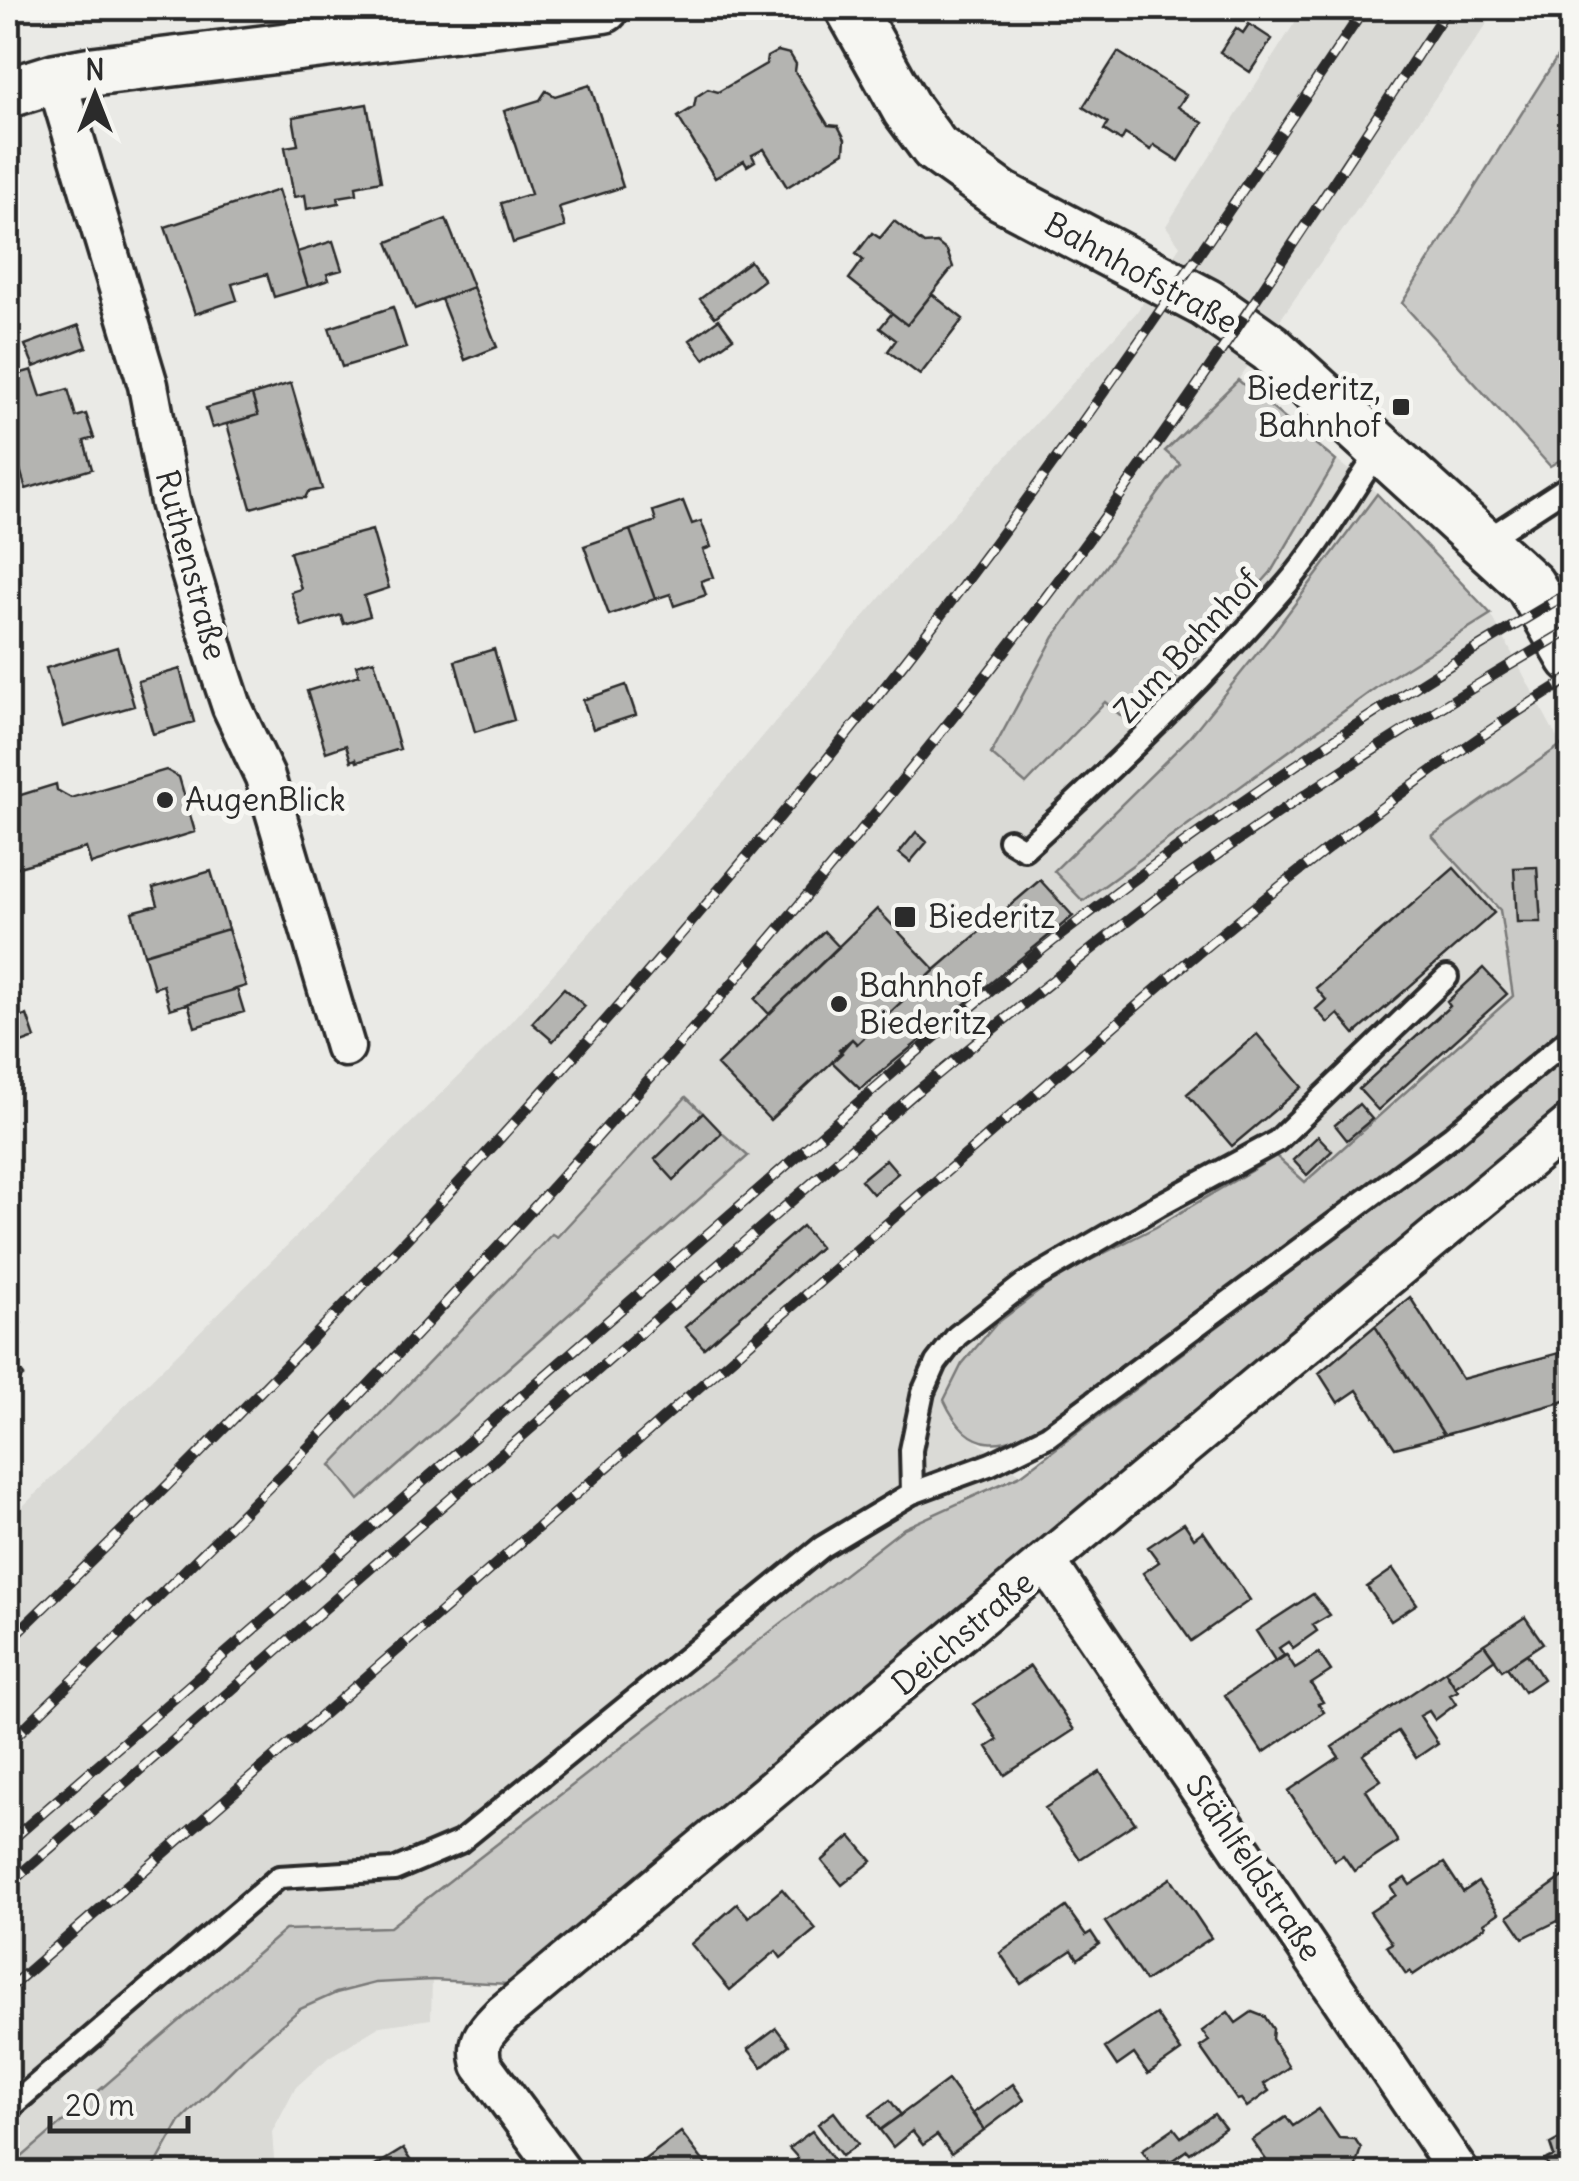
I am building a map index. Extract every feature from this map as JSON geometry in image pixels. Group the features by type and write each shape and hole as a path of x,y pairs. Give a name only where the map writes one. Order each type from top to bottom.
{"street":[{"path":"8,93 56,78 604,8"},
{"name":"Bahnhofstraße","path":"850,8 907,110 935,148 1002,196 1206,302 1270,348 1530,584 1572,658"},
{"name":"Ruthenstraße","path":"56,78 148,385 170,502 220,671 265,777 345,1046"},
{"name":"Deichstraße","path":"563,2174 482,2065 480,2038 502,2015 1572,1123"},
{"name":"Stählfeldstraße","path":"1047,1563 1460,2174"}],"lane":[{"name":"Zum Bahnhof","path":"1010,840 1024,849 1291,579 1380,450"},
{"path":"1482,542 1572,484"},
{"path":"912,1493 912,1450 923,1392 936,1363 957,1336 981,1314 1039,1276 1277,1141 1447,977"},
{"path":"8,2110 279,1877 394,1870 460,1842 822,1548 912,1493 991,1464 1048,1436 1480,1114 1572,1036"}],"shaded area":[{"path":"1304,8 1498,8 1238,380 1378,494 1491,614 1561,745 1432,836 1500,910 1513,995 1305,1182 1156,1227 1059,1276 944,1400 955,1424 1021,1475 904,1528 390,1927 285,1930 8,2169 8,1521 489,1046 725,781 906,567 1136,313 1180,246 1166,226"},
{"path":"1571,35 1572,453 1550,466 1402,303"},
{"path":"1238,380 1336,461 1271,572 1133,726 1105,702 1026,784 991,754 1054,637 1180,464 1165,451"},
{"path":"1377,494 1491,614 1388,679 1083,901 1054,871 1188,739"},
{"path":"1561,745 1572,764 1570,1019 1500,1087 1446,1131 1053,1422 1004,1442 977,1439 966,1432 944,1400 962,1364 996,1324 1059,1276 1156,1227 1276,1156 1305,1182 1513,996 1500,910 1432,836"},
{"path":"1571,1050 1568,1102 508,1984 432,1980 375,1983 336,1993 300,2009 250,2052 180,2121 151,2173 8,2174 8,2169 285,1930 390,1927 904,1528 1021,1475 1491,1120"},
{"path":"686,1097 703,1113 656,1159 674,1179 722,1133 748,1156 359,1500 331,1465 552,1234 557,1237"},
{"path":"432,1980 431,2019 380,2026 329,2057 295,2088 272,2132 275,2173 151,2174 180,2121 300,2009 336,1993 375,1983"}],"building":[{"path":"1249,24 1272,39 1250,72 1220,52 1236,28 1243,33"},
{"path":"778,51 790,54 795,71 828,125 838,126 845,139 844,152 787,187 764,149 752,155 755,161 747,166 744,161 715,178 678,117 694,107 696,97 708,89 718,92 766,64 767,57"},
{"path":"1118,52 1186,95 1178,107 1203,123 1179,161 1154,145 1151,150 1125,134 1121,141 1104,130 1108,123 1083,107"},
{"path":"590,85 623,187 559,207 565,227 513,243 501,203 531,194 504,111 540,100 546,91 555,96"},
{"path":"367,104 381,181 356,186 357,194 338,197 339,203 307,209 305,195 294,197 285,147 298,145 293,117"},
{"path":"278,190 308,287 274,297 267,274 232,284 237,300 195,314 165,227"},
{"path":"446,219 473,287 415,309 388,242"},
{"path":"894,221 924,244 937,243 947,251 953,267 907,325 849,279 863,260 856,254 872,233 880,238"},
{"path":"333,241 342,270 327,274 329,280 308,287 297,252"},
{"path":"750,261 764,280 715,317 700,299"},
{"path":"473,287 497,347 465,360 441,299"},
{"path":"932,294 963,319 920,375 888,351 896,340 880,328 892,313 907,325"},
{"path":"393,307 406,348 342,367 329,328"},
{"path":"719,319 733,338 704,359 690,340"},
{"path":"79,325 87,347 34,367 25,345"},
{"path":"32,370 41,397 68,389 76,417 86,414 94,438 84,441 92,469 26,489 18,463 8,462 8,377"},
{"path":"291,383 322,489 308,492 305,498 286,498 251,508 227,424 258,415 252,395"},
{"path":"252,395 258,415 212,428 206,408"},
{"path":"683,501 692,524 701,521 711,547 703,550 713,577 701,581 706,595 674,606 670,594 655,599 630,530 656,521 653,511"},
{"path":"372,530 389,588 364,596 370,616 344,624 341,615 302,627 291,592 301,589 290,552"},
{"path":"630,530 655,599 609,615 584,546"},
{"path":"117,647 134,706 63,727 46,668"},
{"path":"494,649 514,720 475,732 455,661"},
{"path":"374,660 400,749 357,762 351,761 346,745 326,752 307,691 359,675 356,665"},
{"path":"180,669 194,722 153,734 138,681"},
{"path":"626,685 636,715 593,729 583,700"},
{"path":"166,770 179,777 195,832 91,864 86,848 8,870 8,799 56,784 57,790 71,798"},
{"path":"916,832 927,842 910,862 899,853"},
{"path":"1537,867 1541,922 1517,922 1514,868"},
{"path":"1454,868 1494,913 1355,1034 1338,1014 1328,1023 1316,1009 1326,1000 1316,988"},
{"path":"211,871 228,929 144,954 132,912 158,905 153,888"},
{"path":"1040,880 1073,916 860,1089 832,1062 852,1039 857,1044 935,970"},
{"name":"Bahnhof Biederitz","path":"877,909 935,970 857,1044 852,1039 839,1050 842,1053 770,1120 717,1065"},
{"path":"228,929 246,986 170,1009 163,985 154,988 144,954"},
{"path":"824,931 839,947 769,1014 755,999"},
{"path":"1483,968 1507,994 1378,1110 1359,1089 1450,1006 1447,1002"},
{"path":"564,988 585,1006 553,1041 532,1023"},
{"path":"237,989 244,1012 195,1027 188,1003"},
{"path":"27,1015 35,1038 16,1045 8,1022"},
{"path":"1257,1034 1302,1087 1232,1146 1187,1094"},
{"path":"1359,1104 1372,1119 1347,1140 1335,1125"},
{"path":"703,1113 722,1133 674,1180 655,1159"},
{"path":"1318,1136 1332,1151 1307,1175 1293,1160"},
{"path":"886,1159 898,1173 873,1194 861,1180"},
{"path":"802,1226 820,1247 704,1348 685,1327"},
{"path":"1410,1297 1462,1379 1563,1352 1572,1399 1444,1435 1375,1326"},
{"path":"8,1306 21,1323 8,1334"},
{"path":"1375,1326 1444,1435 1395,1448 1357,1390 1338,1403 1319,1373"},
{"path":"8,1355 24,1376 8,1389"},
{"path":"1184,1523 1194,1538 1203,1531 1250,1600 1191,1641 1143,1573 1159,1562 1148,1547"},
{"path":"1393,1569 1417,1604 1391,1621 1367,1587"},
{"path":"1313,1594 1330,1615 1313,1625 1317,1631 1293,1648 1288,1642 1279,1648 1285,1656 1276,1662 1256,1631"},
{"path":"1525,1617 1543,1643 1502,1670 1484,1644"},
{"path":"1484,1644 1495,1659 1455,1687 1445,1671"},
{"path":"1319,1653 1331,1671 1311,1684 1323,1702 1318,1704 1324,1712 1263,1753 1225,1695 1286,1654 1295,1668"},
{"path":"1527,1654 1543,1679 1524,1692 1507,1667"},
{"path":"1030,1666 1074,1730 1005,1775 987,1747 998,1740 974,1704"},
{"path":"1445,1671 1458,1691 1450,1695 1456,1704 1435,1720 1429,1711 1420,1716 1438,1743 1416,1758 1398,1731 1363,1755 1381,1780 1366,1790 1398,1842 1354,1871 1343,1855 1335,1860 1288,1791 1339,1757 1332,1747"},
{"path":"1100,1772 1135,1823 1080,1859 1045,1808"},
{"path":"851,1836 872,1861 842,1885 822,1861"},
{"path":"1444,1863 1463,1892 1478,1882 1499,1913 1413,1975 1410,1971 1406,1974 1387,1946 1392,1943 1370,1912 1396,1895 1391,1887 1405,1878 1410,1885"},
{"path":"1566,1875 1572,1883 1572,1914 1523,1938 1508,1916"},
{"path":"1171,1878 1211,1938 1145,1981 1105,1922"},
{"path":"782,1889 816,1929 781,1958 776,1951 730,1990 691,1944 737,1904 749,1917"},
{"path":"1066,1907 1086,1935 1091,1932 1099,1944 1078,1959 1072,1950 1021,1984 1000,1953"},
{"path":"1228,2012 1236,2023 1252,2012 1265,2017 1273,2029 1272,2039 1289,2067 1264,2084 1269,2091 1247,2107 1241,2099 1237,2100 1200,2047 1209,2041 1202,2031"},
{"path":"1156,2014 1181,2051 1148,2074 1134,2054 1117,2066 1105,2048"},
{"path":"776,2028 789,2045 762,2067 748,2049"},
{"path":"948,2080 984,2130 951,2154 937,2135 923,2145 912,2131 893,2147 880,2130"},
{"path":"1013,2084 1024,2100 984,2130 973,2113"},
{"path":"890,2100 901,2115 880,2130 870,2115"},
{"path":"1319,2109 1339,2138 1355,2139 1361,2148 1356,2164 1361,2174 1251,2174 1249,2171 1266,2160 1252,2140 1286,2117 1293,2126"},
{"path":"834,2112 858,2144 842,2156 818,2124"},
{"path":"1214,2114 1225,2128 1157,2171 1142,2150 1174,2128 1181,2137"},
{"path":"812,2131 836,2163 823,2174 778,2174 798,2158 789,2148"},
{"path":"681,2132 713,2174 649,2174 640,2163"},
{"path":"1572,2132 1572,2174 1547,2174 1545,2160 1554,2156 1550,2144"},
{"path":"403,2149 412,2163 396,2174 376,2174 372,2168"}],"railway":[{"path":"8,1642 244,1409 472,1168 584,1045 799,793 1024,504 1365,8"},
{"path":"8,1744 257,1499 420,1330 580,1157 812,890 961,707 1090,537 1213,363 1448,8"},
{"path":"8,1843 912,1056 1027,961 1188,840 1314,753 1572,591"},
{"path":"8,1885 915,1093 1069,967 1263,823 1572,628"},
{"path":"8,1989 1186,963 1374,814 1471,743 1572,677"}],"place":[{"name":"Biederitz, Bahnhof","path":"1401,407"},
{"name":"AugenBlick","path":"165,800"},
{"name":"Biederitz","path":"905,917"},
{"name":"Bahnhof Biederitz","path":"839,1004"}]}
